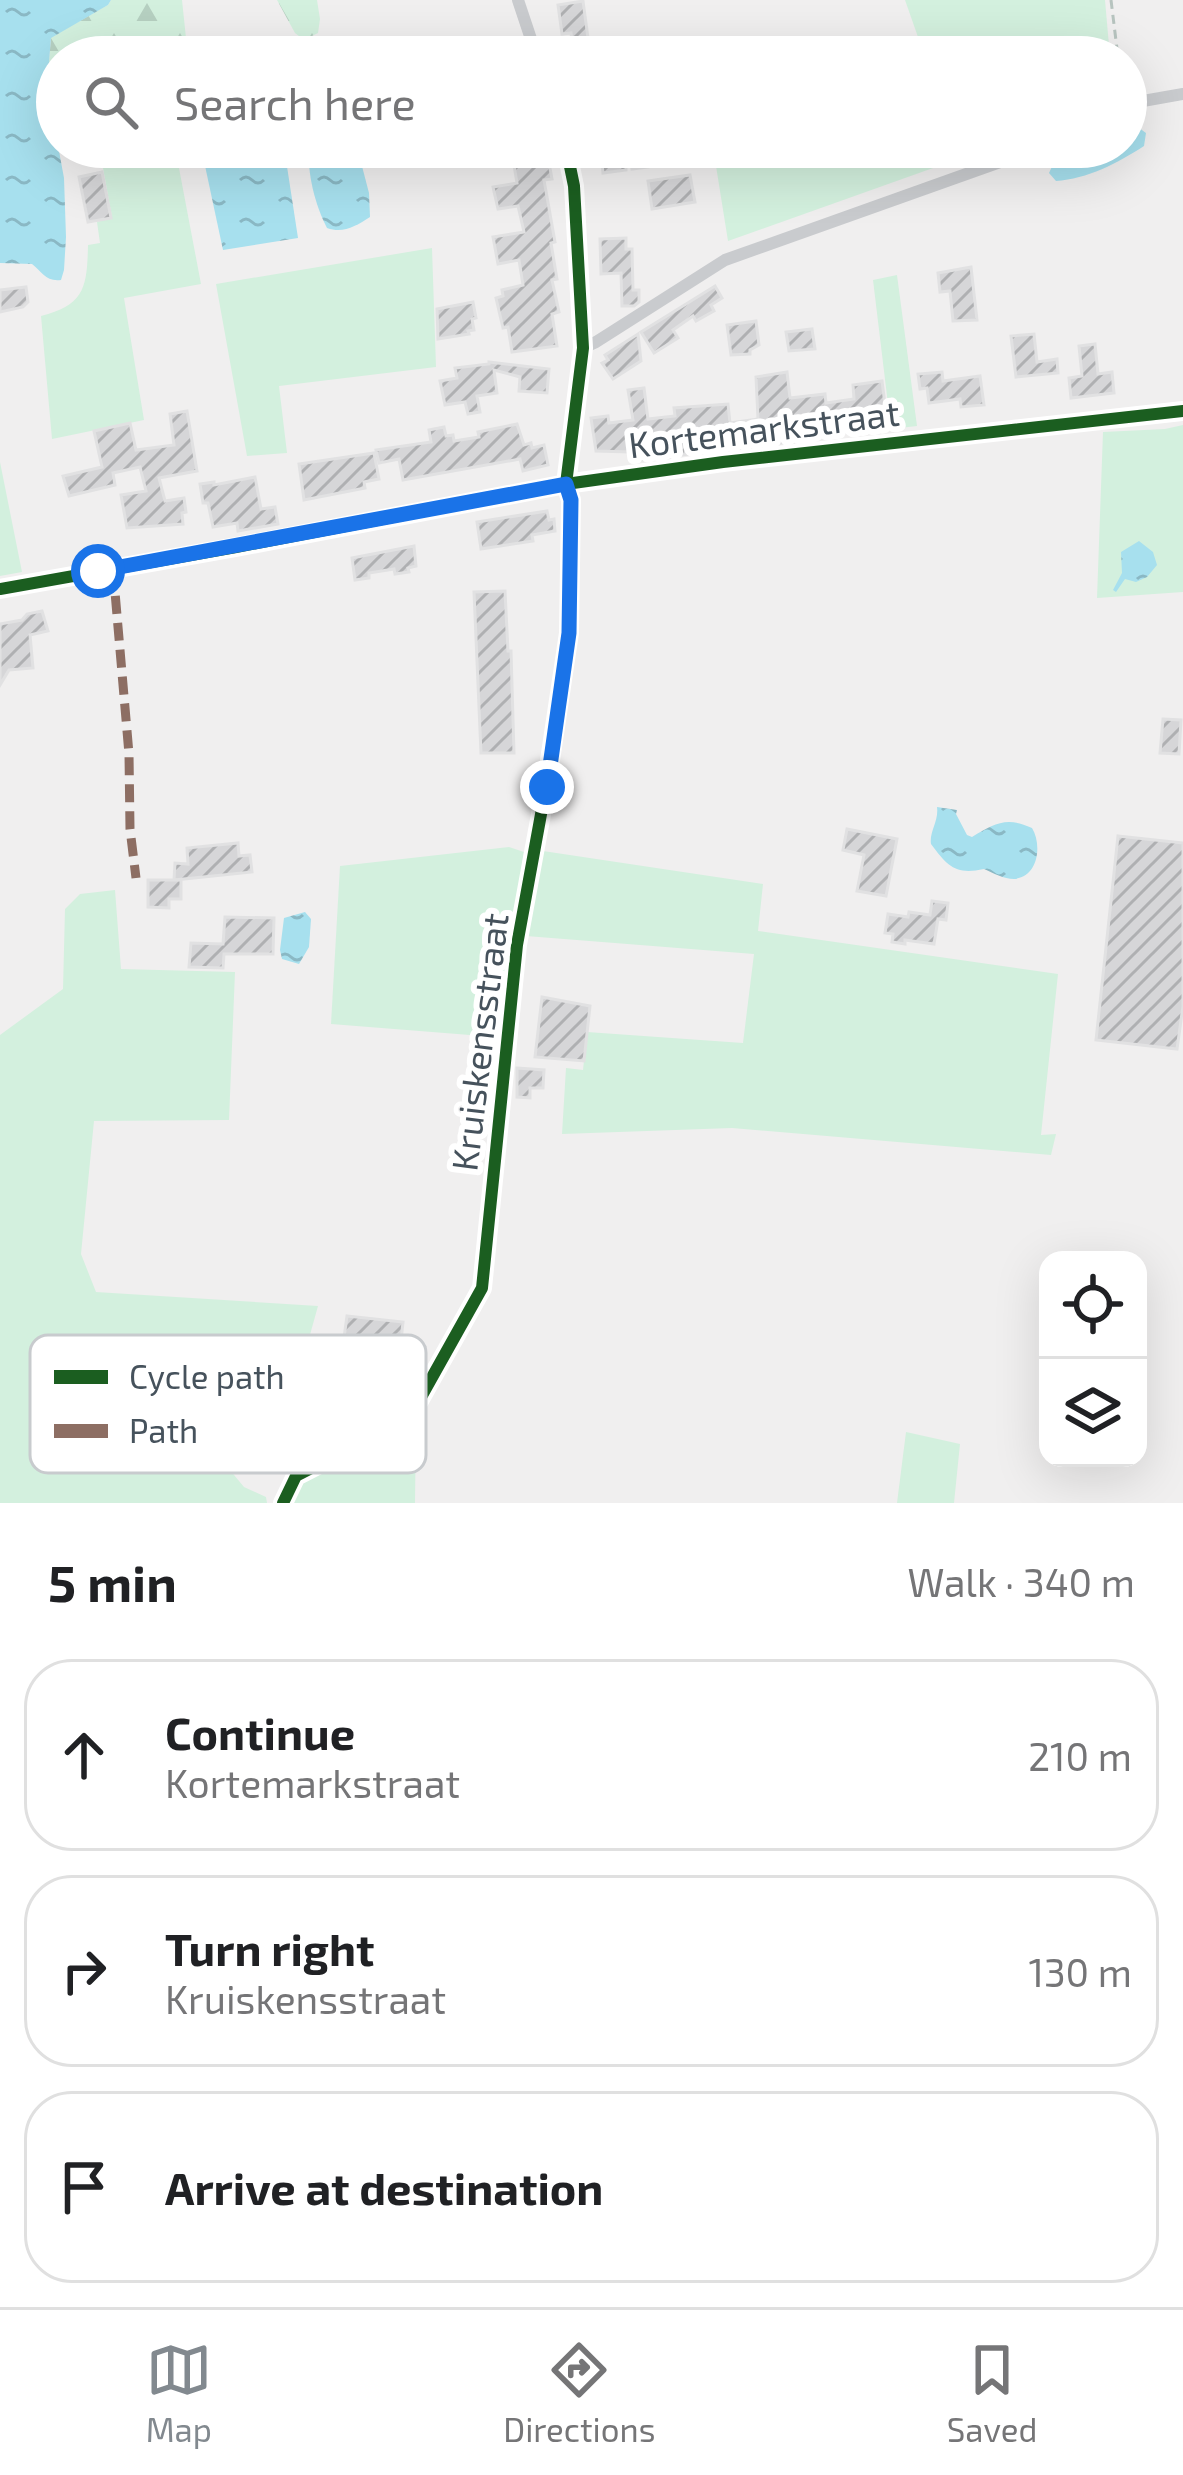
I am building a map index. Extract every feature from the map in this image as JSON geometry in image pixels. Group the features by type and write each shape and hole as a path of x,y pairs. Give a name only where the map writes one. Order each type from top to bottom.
{"street":[{"path":"518,0 530,36"},
{"path":"1147,100 1183,94"},
{"name":"Kruiskensstraat","path":"426,1388 482,1288 517,945 547,787 569,633 569,492 583,348 570,168"},
{"path":"583,348 725,260 983,168"},
{"name":"Kortemarkstraat","path":"0,589 723,463 1183,411"},
{"name":"Kruiskensstraat","path":"283,1503 302,1473"}],"path":[{"path":"1111,0 1115,36"}],"green space":[{"path":"111,0 182,0 186,36 53,36"},
{"path":"277,0 317,0 318,33 295,33"},
{"path":"905,0 1105,0 1108,36 918,36"},
{"path":"103,168 179,168 201,284 124,298 144,420 52,439 41,316 67,306 81,292 88,245 100,243 97,222 112,217"},
{"path":"716,168 933,168 728,241"},
{"path":"432,248 436,367 279,386 287,453 247,456 216,284"},
{"path":"897,275 917,426 891,429 873,280"},
{"path":"1183,425 1183,592 1097,598 1103,432"},
{"path":"0,462 22,572 0,576"},
{"path":"509,847 524,852 495,1037 331,1024 340,866"},
{"path":"543,851 763,884 758,931 1058,974 1041,1135 1056,1134 1051,1155 732,1128 562,1134 566,1068 583,1070 587,1032 743,1043 754,954 526,936"},
{"path":"115,890 121,969 235,972 229,1120 94,1121 81,1254 96,1292 318,1306 310,1335 30,1335 30,1473 232,1473 244,1487 266,1497 267,1503 0,1503 0,1035 63,989 65,909 80,894"},
{"path":"906,1432 960,1444 954,1503 897,1503"},
{"path":"320,1473 415,1473 415,1503 293,1503 303,1482"}],"water":[{"path":"0,0 111,0 54,36 36,36 36,168 62,168 66,237 61,280 48,278 32,264 0,263"},
{"path":"205,168 287,168 298,238 223,250"},
{"path":"309,168 362,168 370,217 344,230 327,228"},
{"path":"1051,168 1103,168 1068,180 1056,181 1049,173"},
{"path":"1139,541 1153,552 1157,565 1136,582 1125,579 1116,592 1121,552"},
{"path":"937,807 957,810 972,837 1000,823 1032,828 1037,851 1033,866 1014,879 984,869 953,867 931,844"},
{"path":"305,912 311,919 309,947 299,964 282,959 280,950 284,918"}],"building":[{"path":"583,1 588,36 562,34 558,5"},
{"path":"514,168 550,168 552,179 544,180 555,242 551,243 557,279 552,280 559,312 552,314 557,346 512,352 496,298 503,296 502,290 523,285 519,260 498,264 493,237 524,232 518,206 498,209 493,187 517,183"},
{"path":"102,172 111,218 88,222 79,177"},
{"path":"690,175 695,202 652,209 648,181"},
{"path":"626,238 626,249 632,249 633,290 639,290 634,306 622,306 621,273 601,274 600,239"},
{"path":"971,267 977,320 953,321 950,291 940,292 938,273"},
{"path":"715,286 722,298 711,305 714,311 696,321 693,316 673,330 678,338 654,353 641,332"},
{"path":"26,287 28,302 23,307 0,312 0,290"},
{"path":"473,302 474,330 438,339 437,309"},
{"path":"756,321 759,345 750,354 731,355 727,325"},
{"path":"812,329 815,349 789,351 786,332"},
{"path":"638,334 641,361 613,379 602,363 608,360 605,355"},
{"path":"1034,334 1037,362 1057,359 1058,373 1016,377 1011,336"},
{"path":"1095,344 1098,374 1112,372 1114,393 1071,398 1069,378 1082,376 1079,346"},
{"path":"489,362 549,369 547,393 519,391 520,377 494,370 497,393 477,396 480,412 468,414 465,402 445,405 440,381 457,378 455,368"},
{"path":"787,372 790,398 825,394 826,403 854,399 853,385 882,381 887,420 796,430 798,441 632,461 631,452 596,451 591,418 608,416 609,423 633,420 628,390 644,388 648,419 675,416 674,408 728,404 730,423 758,419 756,377"},
{"path":"942,372 943,381 980,376 984,405 961,407 960,399 929,403 918,374"},
{"path":"187,411 197,471 159,478 165,501 184,498 183,524 127,528 121,495 146,491 140,467 113,473 115,485 69,496 63,476 102,467 94,431 130,423 136,450 174,445 170,414"},
{"path":"517,424 524,445 544,445 548,465 523,471 520,459 403,480 399,459 379,463 376,450 431,442 429,430 444,427 446,436 453,435 454,441"},
{"path":"374,453 379,479 364,482 365,488 304,500 299,464"},
{"path":"255,477 261,509 275,507 278,524 238,531 237,523 213,527 200,484"},
{"path":"547,511 555,531 532,535 533,541 481,549 477,522"},
{"path":"414,546 416,566 408,568 409,572 395,574 394,569 355,580 352,558"},
{"path":"505,591 514,753 481,753 474,592"},
{"path":"42,611 48,631 30,635 33,668 9,670 0,685 0,624"},
{"path":"1163,719 1181,720 1179,754 1160,753"},
{"path":"847,829 897,839 886,896 857,891 864,855 843,850"},
{"path":"1118,836 1183,843 1183,1006 1177,1049 1096,1040"},
{"path":"238,843 239,856 250,855 252,872 174,880 175,863 188,864 187,848"},
{"path":"148,880 181,880 181,899 169,899 169,908 148,907"},
{"path":"932,901 948,903 946,920 938,919 934,944 892,942 893,934 885,933 888,914 930,915"},
{"path":"225,917 274,918 273,954 224,954 223,968 189,967 191,943 223,944"},
{"path":"542,997 590,1006 584,1061 535,1057"},
{"path":"517,1068 544,1070 543,1088 530,1088 530,1098 517,1097"},
{"path":"347,1316 403,1322 402,1335 344,1335"}],"marked path":[{"path":"113,569 136,878"}],"cycle path":[{"path":"426,1388 482,1288 517,945 569,633 571,500 566,484 583,348 570,168"},
{"path":"0,589 566,484 1183,411"},
{"path":"283,1503 302,1473"}],"route":[{"path":"98,571 566,484 571,500 569,633 547,787"}]}
